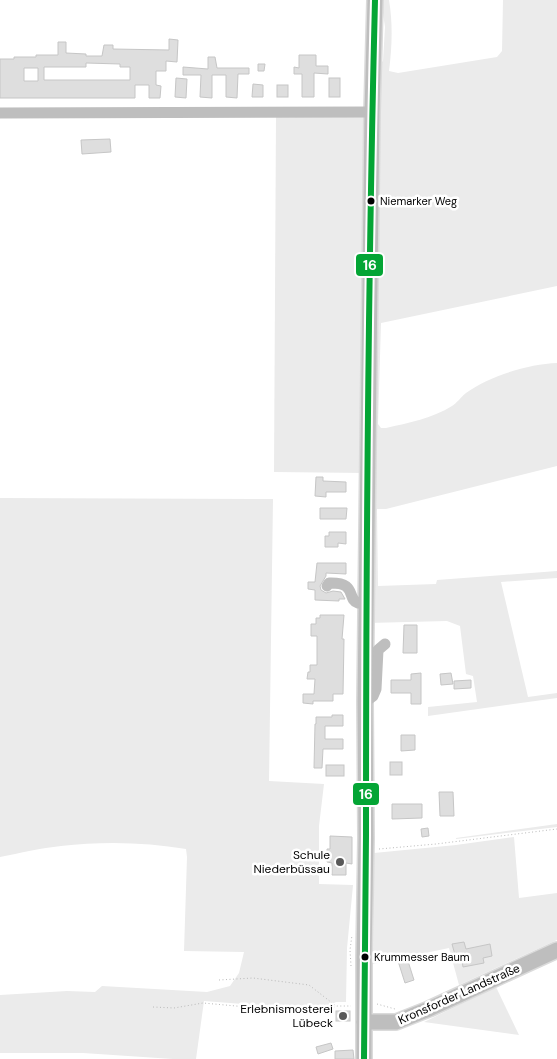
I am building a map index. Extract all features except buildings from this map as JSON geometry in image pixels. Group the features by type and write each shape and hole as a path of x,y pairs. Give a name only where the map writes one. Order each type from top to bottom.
{"main road":[{"path":"364,1059 365,702 375,0"},
{"name":"Kronsforder Landstraße","path":"364,1022 396,1022 429,1009 557,950"}],"street":[{"path":"0,113 372,112"},
{"path":"327,586 329,583 342,583 350,590 355,601 367,603"},
{"path":"365,702 373,696 376,690 378,650 385,644"}],"path":[{"path":"366,850 436,844 557,829"},
{"path":"219,980 252,978 309,985 337,1006"},
{"path":"153,1007 174,1008 204,1004 324,1011 337,1006 364,1006"}],"shaded area":[{"path":"381,0 389,0 392,36 389,71 398,73 497,57 502,51 503,0 557,0 557,286 381,323 378,424 381,428 386,428 429,417 452,406 466,393 486,381 522,368 557,363 557,466 386,509 377,509 378,586 436,584 437,580 557,571 557,578 501,582 528,697 557,693 557,698 428,716 428,707 477,702 473,676 466,674 460,626 447,621 368,623 378,66 383,61 385,27"},
{"path":"276,117 371,117 365,473 274,472"},
{"path":"0,498 273,499 269,781 324,784 319,826 319,884 353,885 347,948 346,1002 336,1002 324,1008 204,1001 196,1059 83,1053 0,1053 0,995 67,991 95,992 102,986 207,992 230,986 239,973 244,952 184,951 186,849 140,844 92,843 46,848 0,857"},
{"path":"557,824 557,827 456,839 456,838"},
{"path":"514,837 519,898 557,893 557,940 459,985 449,948 373,964 374,853"},
{"path":"496,987 519,1035 424,1022"}],"transit line":[{"name":"16","path":"364,1059 368,418 375,0"}],"place":[{"name":"Niemarker Weg","path":"371,201"},
{"name":"Schule Niederbüssau","path":"340,862"},
{"name":"Krummesser Baum","path":"365,957"},
{"name":"Erlebnismosterei Lübeck","path":"343,1016"}]}
